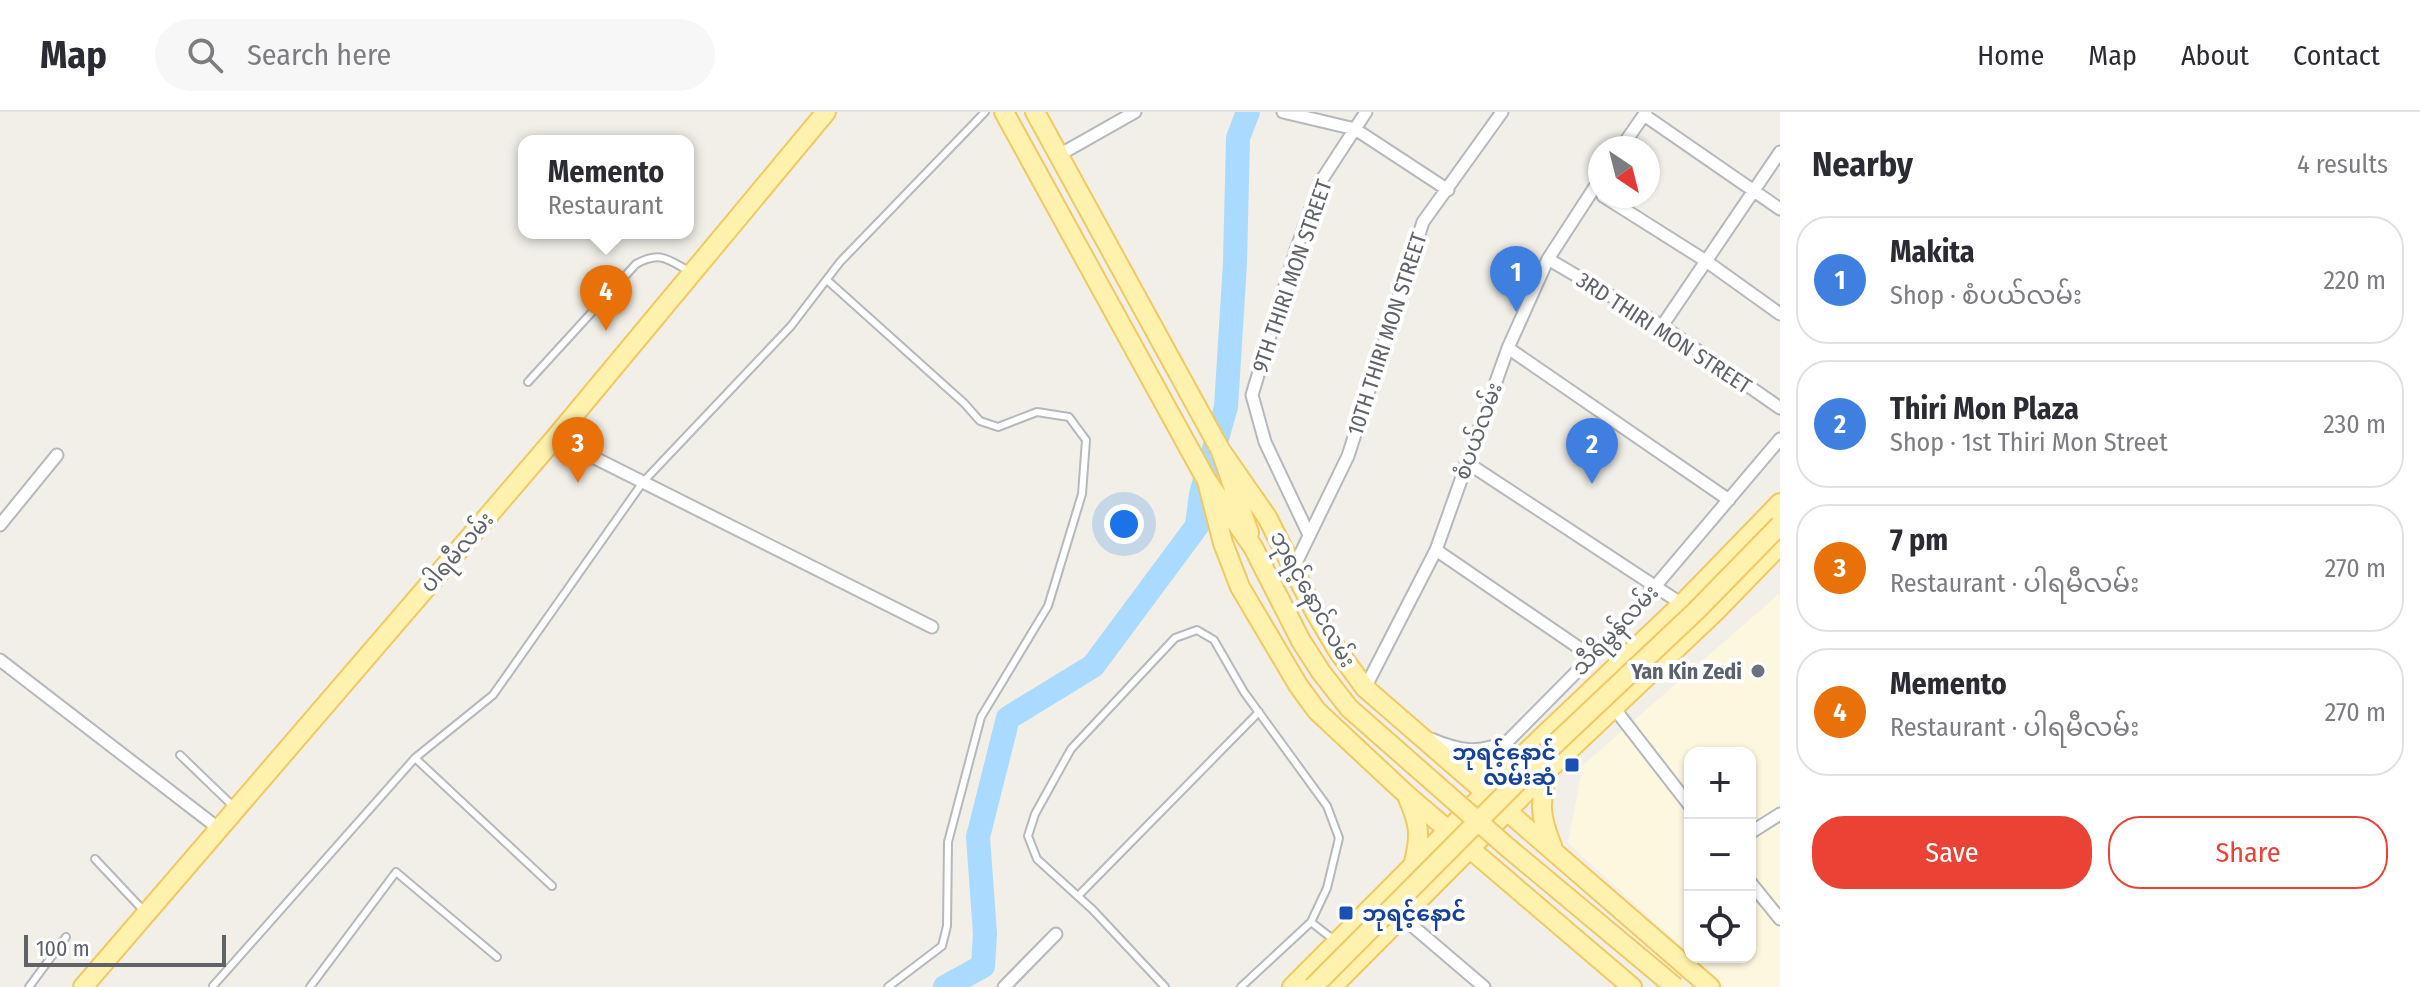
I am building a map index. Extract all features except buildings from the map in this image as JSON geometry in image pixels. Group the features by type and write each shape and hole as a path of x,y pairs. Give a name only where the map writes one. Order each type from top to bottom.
{"main road":[{"name":"ပါရမီလမ်း","path":"83,987 555,438 826,112"},
{"name":"ဘုရင့်နောင်လမ်း","path":"1004,112 1207,481 1253,547 1301,641 1321,672 1349,708 1506,846 1675,987"},
{"name":"ဘုရင့်နောင်လမ်း","path":"1035,112 1221,451 1241,503 1253,547"},
{"name":"ဘုရင့်နောင်လမ်း","path":"1221,451 1267,517 1338,651 1365,688 1710,987"},
{"name":"ဘုရင့်နောင်လမ်း","path":"1207,481 1223,543 1240,587 1298,685 1327,721 1407,795 1627,985"},
{"path":"1292,987 1485,792 1682,604 1780,503"},
{"path":"1313,987 1555,744 1696,611 1780,525"},
{"path":"1338,985 1547,771 1780,545"},
{"path":"1442,754 1468,766 1494,768 1520,758"},
{"path":"1547,771 1542,793 1542,820 1553,849"},
{"path":"1407,795 1418,823 1420,838 1414,864"}],"street":[{"path":"1059,155 1135,112"},
{"path":"1283,112 1355,129 1448,190"},
{"name":"9TH THIRI MON STREET","path":"1309,535 1265,442 1252,395 1296,250 1321,181 1366,112"},
{"name":"10TH THIRI MON STREET","path":"1293,569 1348,456 1423,222 1502,112"},
{"path":"1629,136 1645,114 1780,209"},
{"path":"1662,326 1780,152"},
{"name":"စံပယ်လမ်း","path":"1365,688 1436,550 1508,348 1548,259 1588,206"},
{"path":"1622,208 1706,261 1780,314"},
{"name":"3RD THIRI MON STREET","path":"1548,259 1662,326 1780,408"},
{"path":"1508,348 1729,500"},
{"path":"555,438 932,627"},
{"name":"သီရိမွန်လမ်း","path":"1415,732 1451,747 1485,751 1508,741 1655,587 1780,439"},
{"path":"0,525 57,455"},
{"path":"1466,462 1682,604"},
{"path":"1436,550 1591,656"},
{"path":"0,660 218,828"},
{"path":"1614,708 1684,798"},
{"path":"1756,829 1780,814"},
{"path":"1756,889 1780,919"},
{"path":"1402,917 1484,987"},
{"path":"1004,987 1056,934"}],"lane":[{"path":"213,987 415,758 493,695 643,482 791,326 840,262 985,112"},
{"path":"528,382 636,264 650,257 661,256 693,272"},
{"path":"827,280 980,421 998,427 1037,412 1069,417 1086,440 1082,494 1048,606 981,717 948,842 947,926 942,946 888,987"},
{"path":"1165,987 1078,896 1037,859 1028,836 1035,814 1071,749 1175,638 1197,630 1214,640 1244,692 1327,806 1339,838 1327,888 1311,922 1241,987"},
{"path":"1078,896 1259,712"},
{"path":"180,755 235,808"},
{"path":"415,758 552,886"},
{"path":"95,859 146,913"},
{"path":"310,987 396,872 497,957"},
{"path":"1311,922 1337,942"},
{"path":"29,987 66,937"}],"shaded area":[{"path":"1780,593 1780,987 1725,987 1699,963 1756,963 1756,747 1684,747 1684,949 1568,843 1583,765"}],"waterway":[{"path":"945,987 983,966 985,934 978,837 1008,718 1093,666 1197,526 1201,494 1226,407 1235,263 1238,138 1248,112"}],"place":[{"name":"Makita","path":"1516,312"},
{"name":"Memento","path":"606,331"},
{"name":"7 pm","path":"578,483"},
{"name":"Thiri Mon Plaza","path":"1592,484"},
{"name":"Yan Kin Zedi","path":"1758,671"},
{"name":"ဘုရင့်နောင် လမ်းဆုံ","path":"1572,765"},
{"name":"ဘုရင့်နောင်","path":"1346,913"}]}
